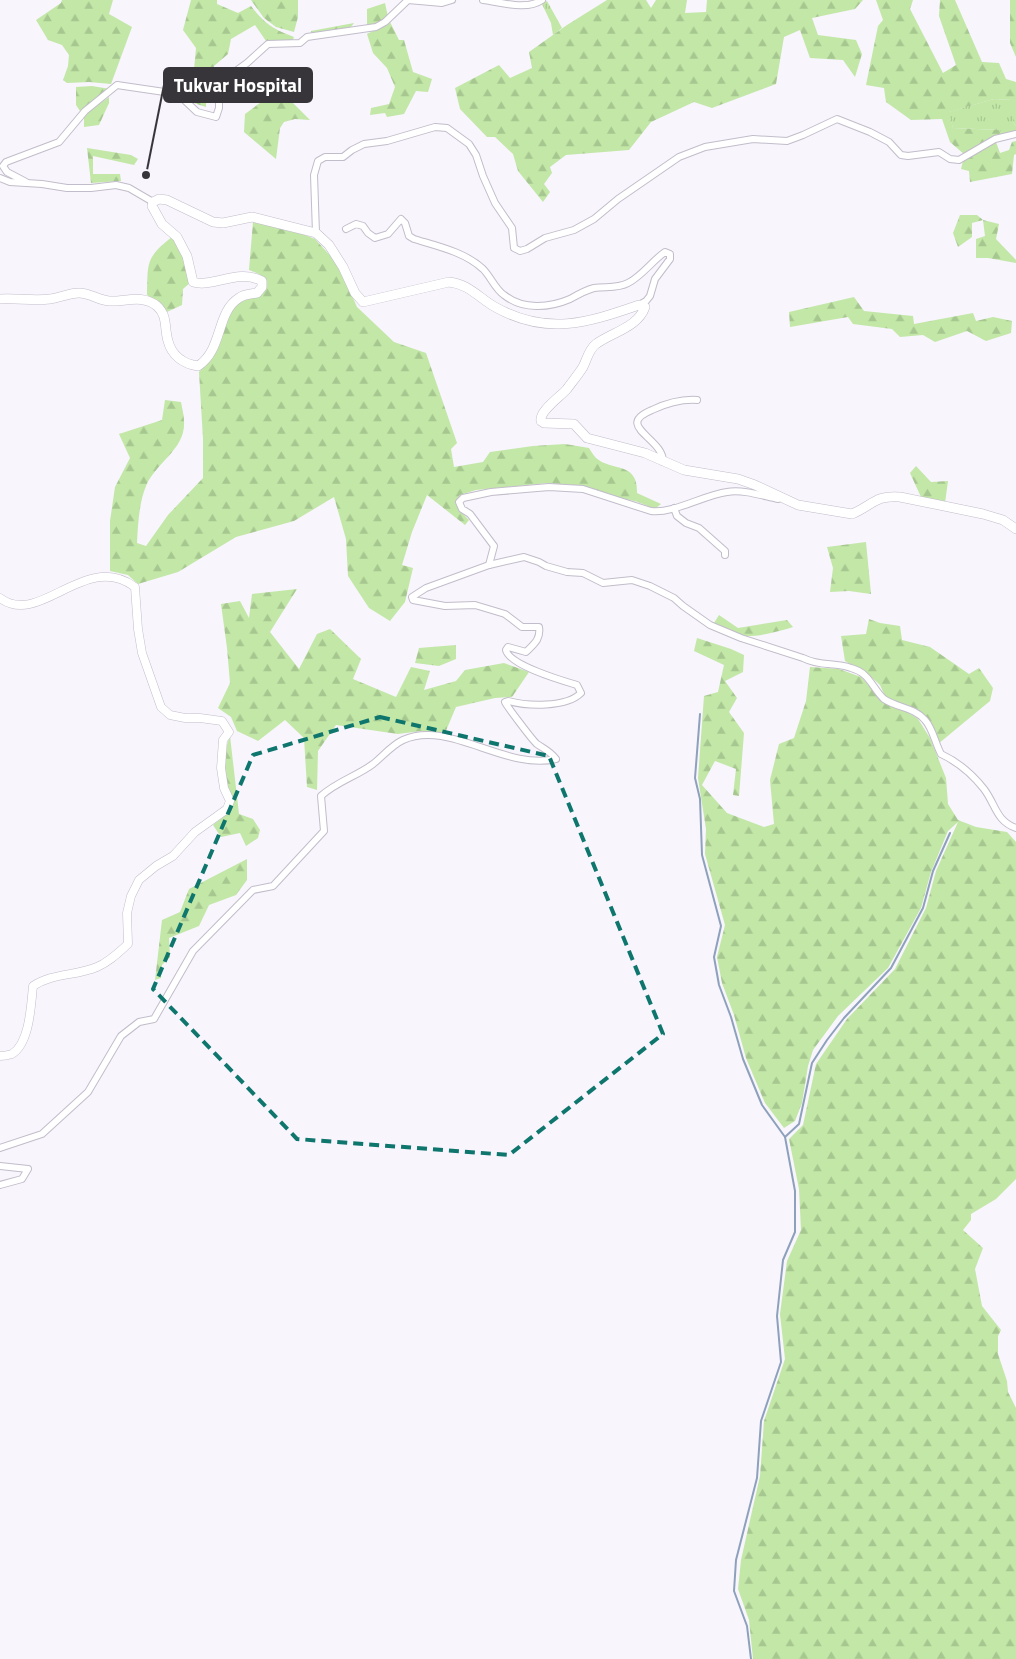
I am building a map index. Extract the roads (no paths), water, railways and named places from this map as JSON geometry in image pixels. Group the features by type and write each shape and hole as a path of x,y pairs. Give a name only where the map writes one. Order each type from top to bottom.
{"main road":[{"path":"0,299 50,299 78,293 109,301 124,299 147,300 157,306 164,316 168,342 180,360 189,365 198,366 206,361 212,352 232,303 240,296 257,293 262,286 262,281 242,276 200,284 193,282 187,256 177,237 162,224 152,206 153,202 159,199 167,200 213,222 223,223 252,217 316,233 329,245 343,267 355,293 363,302 449,282 460,283 472,290 485,302 506,313 524,320 552,324 590,321 640,305 645,307 642,315 623,329 595,345 574,380 558,399 543,412 540,421 544,423 574,424 587,438 645,453 684,470 738,479 798,505 852,514 880,498 900,497 983,514 1003,520 1016,528"}],"street":[{"path":"26,182 7,172 3,166 6,162 59,142 85,111 117,86 178,94 196,112 216,117 220,108 219,90 222,80 247,63 268,44 300,43 307,37 376,27 385,22 408,0 442,3 452,0"},
{"path":"483,0 510,5 536,4 542,0"},
{"path":"316,233 314,175 318,160 325,157 343,157 364,144 387,141 435,127 447,128 469,144 476,155 495,203 512,228 514,248 520,251 545,238 574,230 594,219 646,179 679,157 705,147 753,139 787,141 836,119 870,132 889,142 901,155 908,156 939,152 950,159 959,160 995,138 1016,134"},
{"path":"0,178 10,182 26,182 67,188 116,185 129,188 153,202"},
{"path":"346,229 356,224 363,226 375,238 388,234 400,219 405,223 408,236 462,255 481,267 504,295 525,304 536,306 560,303 593,288 615,287 626,284 648,268 659,256 665,252 670,254 670,260 656,279 650,296 640,305"},
{"path":"663,462 661,450 637,425 638,418 652,410 683,399 697,400"},
{"path":"489,565 494,546 470,514 462,509 459,502 463,498 491,492 549,487 583,489 662,513 729,491 785,500"},
{"path":"674,508 676,516 709,536 726,551 725,555"},
{"path":"0,1148 42,1134 88,1092 120,1036 139,1022 154,1019 193,951 253,890 273,886 324,831 321,796 328,790 374,764 401,741 413,736 426,734 438,734 492,752 518,758 556,759 552,753 536,744 505,702 536,705 576,698 581,693 578,685 538,672 511,658 506,653 508,647 526,652 538,640 539,627 522,627 505,614 475,605 446,606 413,600 412,597 426,588 489,565 524,558 567,572 583,572 603,583 632,580 650,586 674,598 710,625 725,632 812,662 852,668 865,674 883,697 891,703 917,713 924,718 930,726 941,754 967,771 984,789 1006,824 1016,828"},
{"path":"0,598 8,604 30,604 43,601 70,585 100,577 126,580 135,587 138,629 142,652 161,707 170,715 178,717 222,721 229,732 223,740 221,768 224,788 230,801 227,809 195,832 173,856 156,866 139,880 131,896 126,913 128,944 114,957 96,968 42,979 33,986 27,1028 21,1045 12,1054 0,1056"},
{"path":"0,1166 28,1169 22,1178 0,1186"}],"waterway":[{"path":"700,714 695,778 700,799 702,855 721,926 714,957 719,985 731,1017 743,1059 762,1105 785,1137 795,1191 795,1232 783,1260 777,1316 781,1362 761,1421 757,1478 736,1560 734,1591 747,1626 751,1659"},
{"path":"785,1137 799,1124 812,1063 844,1018 891,968 923,908 933,871 950,833"}],"place":[{"name":"Tukvar Hospital","path":"146,175"}]}
